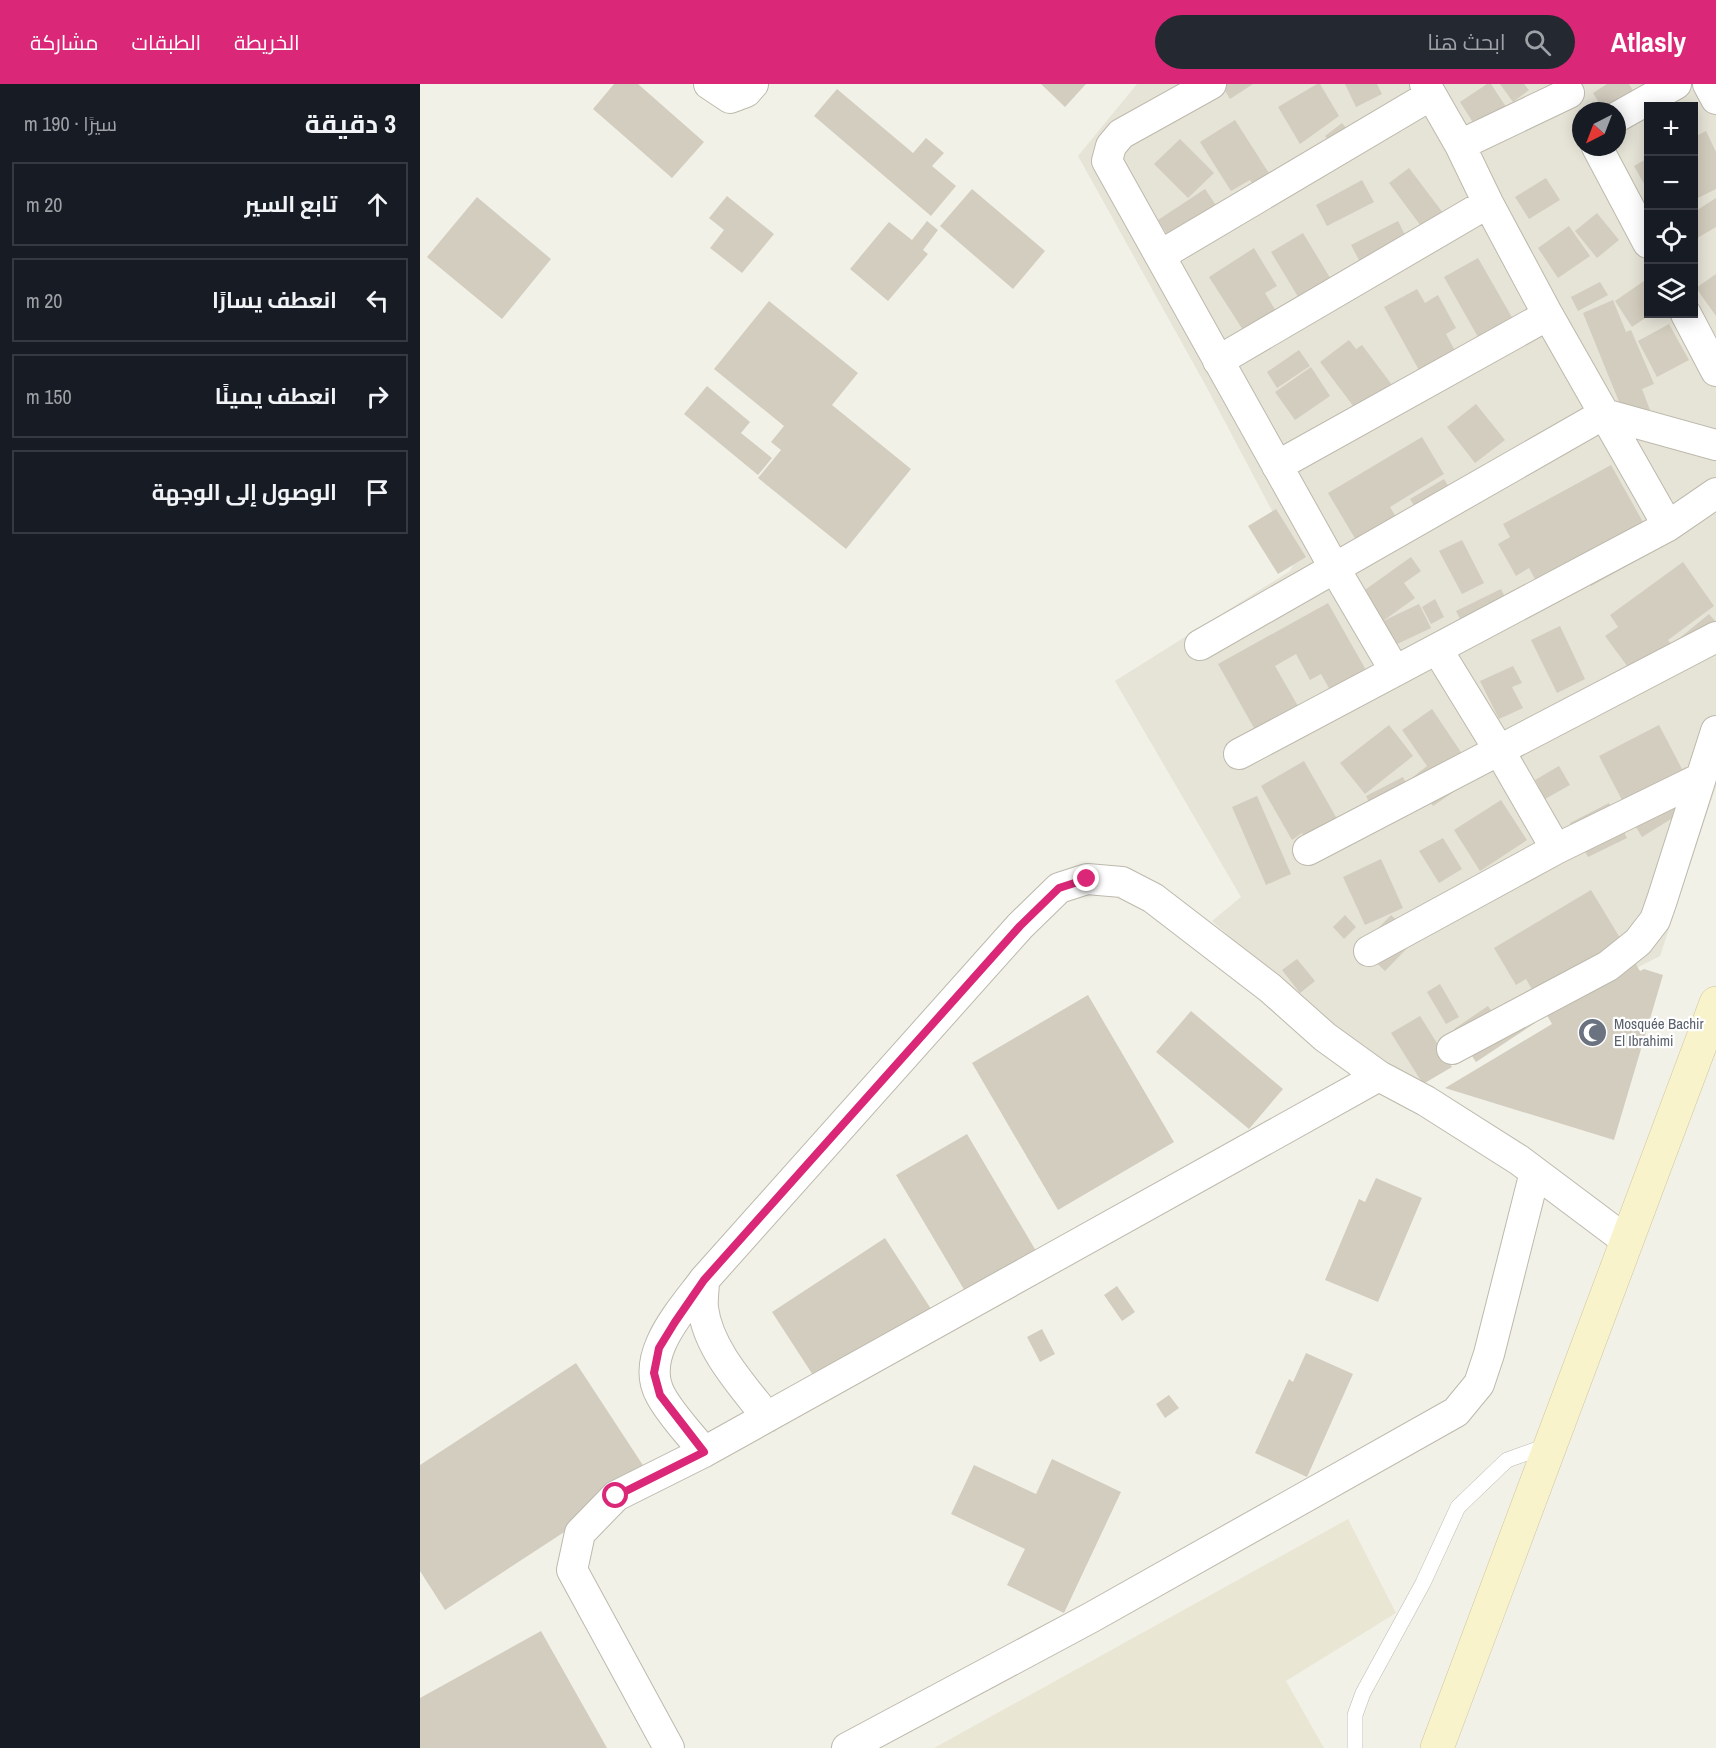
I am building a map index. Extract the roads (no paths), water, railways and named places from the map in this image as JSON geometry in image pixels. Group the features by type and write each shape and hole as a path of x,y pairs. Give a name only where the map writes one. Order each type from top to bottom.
{"main road":[{"path":"1437,1748 1716,1003"}],"street":[{"path":"709,84 730,98 746,92 753,84"},
{"path":"1210,84 1121,134 1107,154 1107,161 1119,187 1161,255 1277,466 1395,671"},
{"path":"1626,112 1676,84"},
{"path":"1708,84 1716,99"},
{"path":"1161,255 1428,90 1460,145 1548,315 1668,526"},
{"path":"1460,145 1571,98"},
{"path":"1602,156 1644,235"},
{"path":"1218,361 1488,203"},
{"path":"1277,466 1548,315"},
{"path":"1688,318 1716,370"},
{"path":"1200,645 1604,414 1716,445"},
{"path":"1239,754 1668,526 1716,493"},
{"path":"1308,850 1716,638"},
{"path":"1437,649 1556,849"},
{"path":"1452,1048 1608,966 1638,942 1655,920 1716,731"},
{"path":"1369,951 1556,849 1699,779"},
{"path":"704,1452 660,1395 654,1373 659,1348 704,1280 1020,926 1059,888 1087,879 1122,882 1153,898 1270,988 1325,1037 1379,1076 1426,1101 1535,1172 1627,1241"},
{"path":"669,1748 572,1570 580,1533 616,1496 704,1452 1379,1076"},
{"path":"847,1748 1092,1617 1456,1412 1479,1384 1486,1364 1535,1172"},
{"path":"704,1280 703,1308 708,1330 729,1366 767,1417"}],"lane":[{"path":"1355,1748 1355,1715 1363,1693 1423,1583 1458,1507 1507,1460 1551,1444"}],"place":[{"name":"Mosquée Bachir El Ibrahimi","path":"1593,1032"}]}
